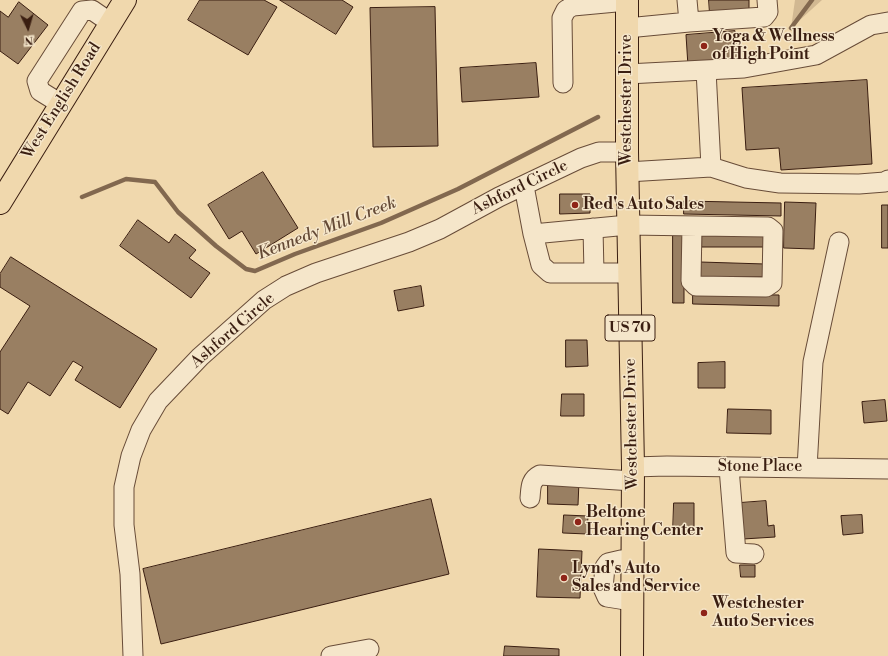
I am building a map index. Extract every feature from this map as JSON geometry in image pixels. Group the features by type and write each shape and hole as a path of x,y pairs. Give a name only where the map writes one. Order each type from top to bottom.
{"main road":[{"name":"West English Road","path":"0,203 125,0"},
{"name":"Westchester Drive","path":"627,1 627,162 633,474 632,656"}],"street":[{"path":"687,0 689,22"},
{"path":"627,28 764,17 768,12 767,0"},
{"path":"562,83 562,18 566,10 573,6 627,1"},
{"path":"61,104 40,91 37,81 82,11 92,10 110,23"},
{"path":"627,74 744,68 816,55 871,25 888,22"},
{"path":"706,70 710,167 746,178 780,183 859,184 885,182 888,180"},
{"name":"Ashford Circle","path":"133,656 130,574 124,525 124,486 131,456 141,430 158,402 200,357 264,300 286,286 316,273 409,242 440,229 581,158 599,152 627,162 710,167"},
{"path":"524,186 533,234 542,265 550,273 629,273"},
{"path":"533,234 628,225 768,227 773,231 772,283 766,287 696,286 691,281 692,226"},
{"path":"593,228 594,273"},
{"path":"807,468 813,362 838,242"},
{"name":"Stone Place","path":"530,498 531,484 534,478 540,475 633,474 667,466 888,469"},
{"path":"729,468 736,553 754,554"},
{"path":"632,601 606,597 603,588 605,567 608,563 633,559"},
{"path":"331,656 369,649"}],"shaded area":[{"path":"795,0 822,0 791,28"}],"building":[{"path":"200,0 264,0 277,7 248,55 188,20"},
{"path":"280,0 342,0 353,7 336,34"},
{"path":"709,0 749,0 749,11 710,14"},
{"path":"19,2 48,25 18,64 0,51 0,11 8,17"},
{"path":"435,7 438,146 373,147 370,8"},
{"path":"735,31 738,63 688,66 686,35"},
{"path":"536,63 539,97 462,102 460,68"},
{"path":"867,80 872,164 781,170 779,148 746,150 742,88"},
{"path":"263,172 298,228 256,254 242,231 229,239 208,205"},
{"path":"560,194 590,194 590,213 560,214"},
{"path":"684,201 781,203 781,216 684,214"},
{"path":"785,202 816,203 814,249 784,248"},
{"path":"882,205 888,205 888,248 882,248"},
{"path":"138,220 169,243 175,234 196,250 189,258 210,273 191,298 120,246"},
{"path":"673,232 684,232 684,303 673,303"},
{"path":"702,233 766,233 766,247 702,247"},
{"path":"11,257 157,349 120,408 75,380 83,367 73,361 50,396 28,382 8,414 0,409 0,352 30,306 0,287 0,274"},
{"path":"700,262 765,264 764,277 700,277"},
{"path":"421,286 424,306 398,311 394,291"},
{"path":"693,294 779,295 779,306 693,304"},
{"path":"566,340 587,340 588,366 566,367"},
{"path":"725,362 725,388 698,388 698,363"},
{"path":"562,394 584,394 584,416 561,416"},
{"path":"885,400 887,421 864,423 862,402"},
{"path":"728,409 771,410 771,434 727,433"},
{"path":"548,481 579,481 578,505 548,504"},
{"path":"431,499 449,574 161,644 143,569"},
{"path":"766,501 768,526 774,525 775,537 743,539 740,503"},
{"path":"674,503 694,503 694,532 673,532"},
{"path":"564,515 588,516 587,534 563,533"},
{"path":"862,515 863,533 843,535 841,516"},
{"path":"539,549 582,551 580,598 537,597"},
{"path":"740,565 755,565 755,577 741,577"},
{"path":"505,646 559,649 559,656 504,656"}],"waterway":[{"name":"Kennedy Mill Creek","path":"791,28 812,0"},
{"name":"Kennedy Mill Creek","path":"82,197 126,179 155,182 178,212 216,246 246,269 255,271 295,254 381,223 458,189 598,117"}],"place":[{"name":"Yoga & Wellness of High Point","path":"704,46"},
{"name":"Red's Auto Sales","path":"575,205"},
{"name":"Beltone Hearing Center","path":"578,522"},
{"name":"Lynd's Auto Sales and Service","path":"564,578"},
{"name":"Westchester Auto Services","path":"704,613"}]}
